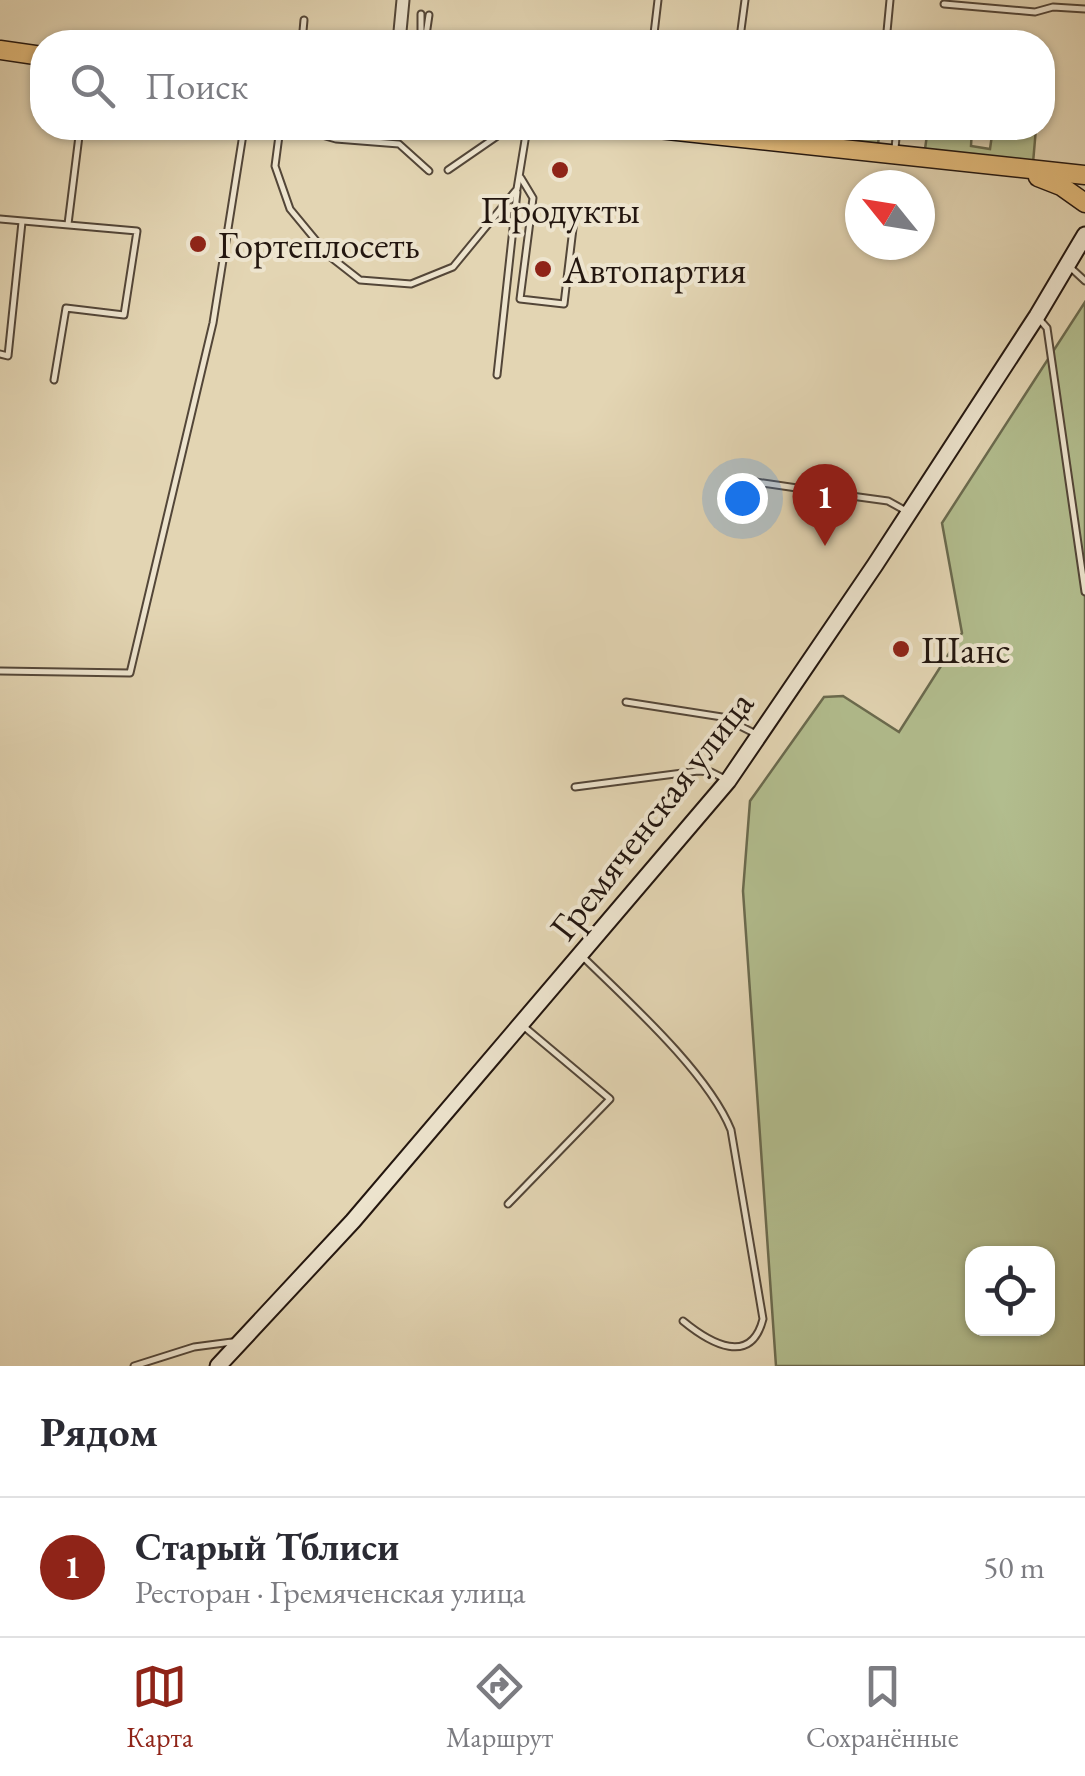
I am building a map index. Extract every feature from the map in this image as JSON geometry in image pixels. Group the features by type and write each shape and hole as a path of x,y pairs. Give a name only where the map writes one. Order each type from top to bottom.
{"main road":[{"path":"0,50 30,54"},
{"path":"782,140 1014,170 1085,175"},
{"path":"1014,170 1061,186 1085,203"},
{"name":"Гремяченская улица","path":"218,1366 522,1025 728,780 1076,257 1085,235"}],"street":[{"path":"400,30 403,0"}],"lane":[{"path":"655,30 658,0"},
{"path":"741,30 745,0"},
{"path":"887,30 890,0"},
{"path":"944,4 1035,12 1054,7 1085,9"},
{"path":"424,30 425,15"},
{"path":"303,30 304,20"},
{"path":"68,225 79,140"},
{"path":"0,671 130,674 213,323 242,140"},
{"path":"278,140 275,166 290,209 328,254 360,280 411,284 452,268 517,189"},
{"path":"349,140 399,144 428,172"},
{"path":"448,170 492,140"},
{"path":"497,375 524,140"},
{"path":"894,156 896,140"},
{"path":"519,175 533,198 520,299 564,304 574,220"},
{"path":"0,219 137,231 124,314 66,308 54,380"},
{"path":"0,354 8,356 22,221"},
{"path":"1076,257 1085,281"},
{"path":"1037,316 1047,328 1085,592"},
{"path":"756,482 830,493"},
{"path":"844,495 888,502 908,512"},
{"path":"626,702 722,717 758,736"},
{"path":"574,787 698,771 728,780"},
{"path":"582,956 705,1084 731,1130 763,1319 761,1330 747,1350 728,1353 683,1321"},
{"path":"508,1204 610,1099 522,1025"},
{"path":"134,1366 194,1348 245,1340"}],"green space":[{"path":"846,140 878,140 878,144"},
{"path":"926,140 971,140 971,146 990,149 991,140 1035,140 1033,163 925,149"},
{"path":"1085,302 1085,1366 776,1366 743,891 750,801 824,697 843,696 899,732 962,633 942,523"}],"place":[{"name":"Продукты","path":"560,170"},
{"name":"Гортеплосеть","path":"198,244"},
{"name":"Автопартия","path":"543,269"},
{"name":"Старый Тблиси","path":"825,546"},
{"name":"Шанс","path":"901,649"}]}
